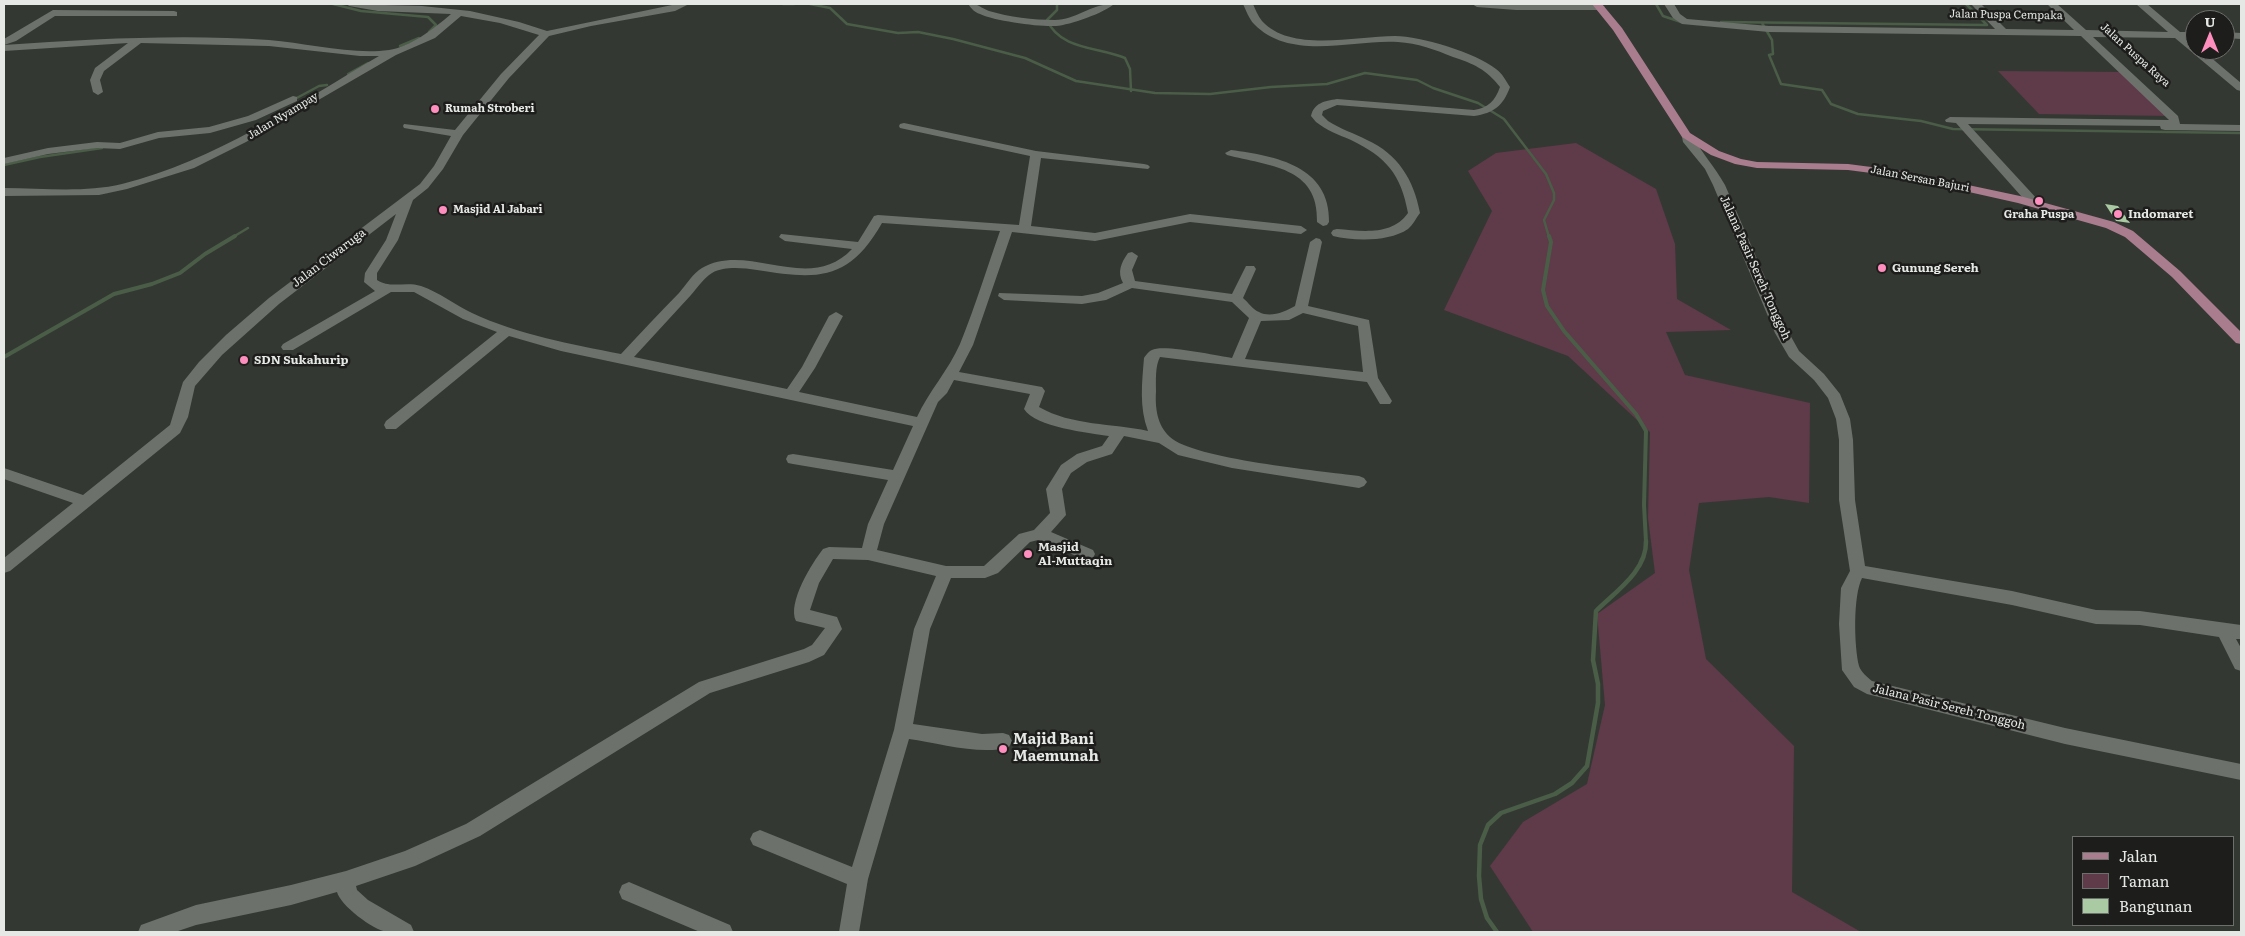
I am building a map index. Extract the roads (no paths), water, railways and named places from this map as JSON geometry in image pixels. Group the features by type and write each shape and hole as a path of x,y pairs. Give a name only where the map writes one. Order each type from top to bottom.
{"main road":[{"name":"Jalan Sersan Bajuri","path":"1599,5 1617,28 1667,108 1688,137 1715,153 1739,162 1778,167 1874,170 2020,200 2110,225 2129,234 2176,274 2241,340"}],"street":[{"path":"352,4 362,7 422,9 501,18 546,34 591,23 675,8 684,4"},
{"path":"973,4 977,9 985,13 1050,23 1070,20 1109,4"},
{"path":"1248,4 1256,22 1277,35 1315,43 1402,40 1438,49 1494,71 1505,88 1501,100 1492,109 1466,114 1337,102 1326,104 1318,109 1316,116 1324,124 1372,145 1383,152 1395,165 1412,196 1414,213 1405,226 1369,235 1337,233"},
{"path":"1477,4 1516,7 1599,5"},
{"name":"Jalan Puspa Cempaka","path":"1669,4 1676,16 1685,22 1763,27 2086,32 2185,31"},
{"path":"1976,4 2001,30"},
{"name":"Jalan Puspa Raya","path":"2052,4 2086,32"},
{"name":"Jalan Puspa Raya","path":"2060,4 2086,32 2180,121"},
{"path":"2141,4 2185,41"},
{"path":"8,45 53,13 174,14"},
{"name":"Jalan Nyampay","path":"4,192 99,191 122,187 167,174 222,151 392,53 431,36 457,14"},
{"name":"Jalan Puspa Cempaka","path":"2175,32 2185,34"},
{"name":"Jalan Ciwaruga","path":"4,567 87,502 175,429 181,421 184,393 191,381 237,332 267,306 424,186 439,167 458,134 505,76 546,34"},
{"path":"8,45 139,39 269,43 360,53 392,53"},
{"path":"98,92 96,80 99,70 139,39"},
{"path":"2210,60 2236,79 2241,88"},
{"path":"4,161 48,151 97,145 120,146 158,135 210,130 276,108 319,85 340,82"},
{"path":"1960,124 2180,121 2241,128"},
{"path":"1960,124 2020,200"},
{"path":"1960,124 2034,204"},
{"path":"408,126 458,134"},
{"path":"904,126 1036,154 1144,167"},
{"name":"Jalana Pasir Sereh Tonggoh","path":"1688,137 1689,142 1710,168 1719,185 1786,340 1794,354 1819,377 1835,398 1840,412 1846,440 1847,500 1858,571 1849,588 1847,624 1850,664 1854,676 1867,687 2065,736 2241,772"},
{"path":"1230,153 1268,159 1287,166 1306,178 1315,186 1322,201 1323,222"},
{"path":"1024,229 1036,154"},
{"path":"409,198 392,240 371,274 370,282 375,287 387,289 408,286 418,288 468,316 507,331 561,347 791,394 921,423"},
{"path":"624,359 706,271 720,264 735,263 797,274 814,272 846,260 862,246 878,219 1024,229 1095,237 1195,218 1301,230 1309,223 1323,222 1334,227 1337,233"},
{"path":"868,554 876,524 921,423 932,400 941,392 966,345 1007,229"},
{"path":"1301,230 1305,238 1316,242 1328,242 1336,237 1337,233"},
{"path":"785,237 862,246"},
{"path":"1004,296 1082,300 1098,298 1131,284 1236,299 1256,317 1278,318 1289,316 1301,308 1316,242"},
{"path":"1131,284 1126,279 1125,273 1132,256"},
{"path":"1236,299 1250,270"},
{"path":"288,347 387,289"},
{"path":"1301,308 1364,323 1371,378 1385,401"},
{"path":"791,394 808,368 836,316"},
{"path":"1237,363 1256,317"},
{"path":"391,425 507,331"},
{"path":"1358,482 1232,463 1183,451 1163,438 1155,430 1150,416 1148,400 1152,358 1156,353 1167,353 1371,378"},
{"path":"950,375 1037,390 1038,392 1031,408 1049,418 1117,432 1123,429 1163,438"},
{"path":"148,932 196,915 291,895 346,880 408,859 473,830 706,687 818,650 834,629 831,622 802,616 801,610 812,580 829,553 868,554 946,572 985,572 992,569 1025,538 1039,534 1058,514 1054,489 1066,469 1082,458 1110,448 1117,432"},
{"path":"793,459 898,476"},
{"path":"4,473 87,502"},
{"path":"1039,534 1087,554"},
{"path":"1858,571 2012,598 2096,617 2140,618 2233,632 2241,664"},
{"path":"849,932 858,879 903,730 922,629 946,572"},
{"path":"903,730 982,742 1003,741"},
{"path":"760,839 858,879"},
{"path":"346,880 347,894 361,908 404,932"},
{"path":"629,892 723,932"}],"waterway":[{"path":"333,4 361,11 428,17 436,25 429,32"},
{"path":"783,4 794,4"},
{"path":"810,4 830,8 847,24 898,33 918,32 953,39 1025,58 1076,81 1131,89"},
{"path":"1057,4 1057,10 1047,20 1053,30 1061,37 1081,46 1125,58 1130,69 1131,89"},
{"path":"1656,4 1663,16 1681,22"},
{"path":"1721,22 1987,25 1966,4"},
{"path":"1762,23 1772,40 1773,54 1769,55 1781,84 1822,90 1831,104 1858,114 1921,121 1953,129 2241,133"},
{"path":"400,46 419,38"},
{"path":"348,74 368,63"},
{"path":"1131,89 1155,93 1210,94 1271,87 1327,84 1365,73 1417,80 1433,88 1478,103 1504,119 1546,174 1554,193 1554,200 1544,220 1549,237"},
{"path":"293,100 319,86 327,85"},
{"path":"4,165 40,157 102,148"},
{"path":"233,237 248,228"},
{"path":"4,357 114,294 152,284 180,273 205,254 235,236"},
{"path":"1549,236 1551,242 1543,290 1547,306 1564,331 1636,414 1646,431 1644,505 1646,541"},
{"path":"1497,932 1487,918 1481,899 1479,876 1480,845 1488,825 1501,813 1555,794 1572,783 1587,766 1598,703 1598,684 1593,660 1596,611 1636,571 1645,552 1646,541"}],"place":[{"name":"Rumah Stroberi","path":"435,109"},
{"name":"Graha Puspa","path":"2039,201"},
{"name":"Masjid Al Jabari","path":"443,210"},
{"name":"Indomaret","path":"2118,214"},
{"name":"Gunung Sereh","path":"1882,268"},
{"name":"SDN Sukahurip","path":"244,360"},
{"name":"Masjid Al-Muttaqin","path":"1028,554"},
{"name":"Majid Bani Maemunah","path":"1003,749"}]}
